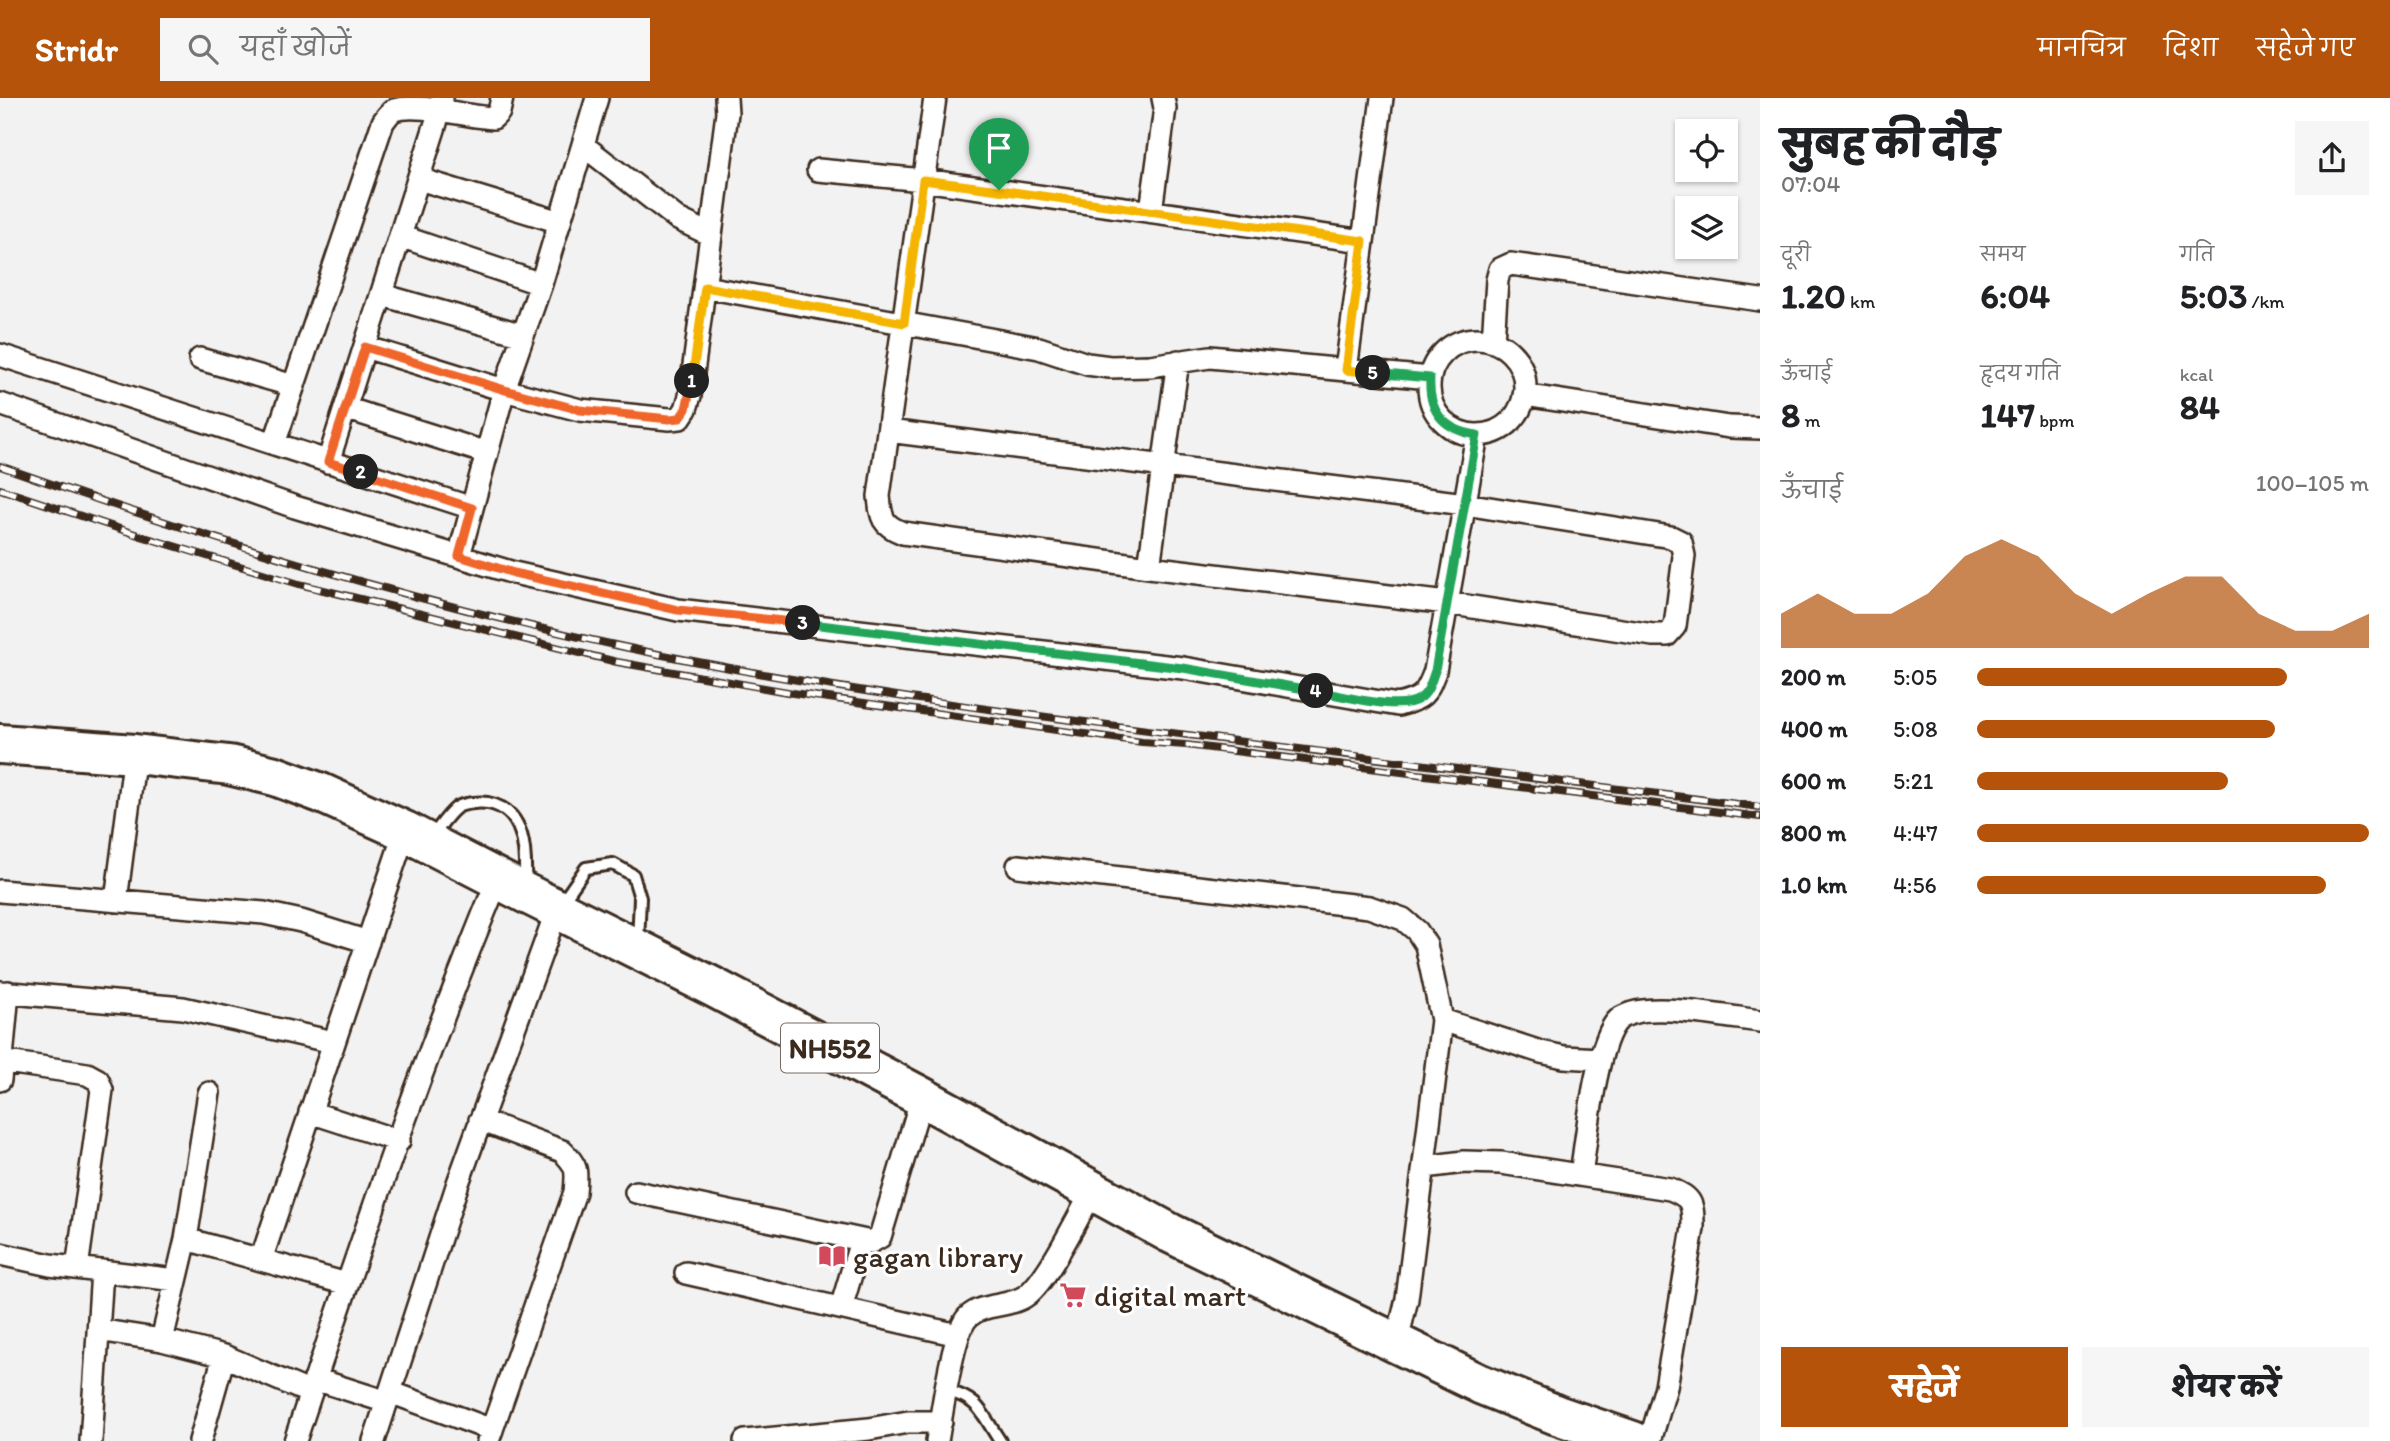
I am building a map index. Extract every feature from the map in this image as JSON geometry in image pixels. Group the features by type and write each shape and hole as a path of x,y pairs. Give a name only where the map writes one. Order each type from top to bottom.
{"highway":[{"name":"NH552","path":"0,744 135,754 229,765 275,776 321,793 416,836 637,948 922,1097 1170,1233 1396,1345 1480,1384 1557,1415 1633,1441"}],"street":[{"path":"377,98 383,122"},
{"path":"274,444 383,122 392,111 440,104 493,118 499,112 502,98"},
{"path":"459,556 505,390 541,284 597,98"},
{"path":"365,347 580,410 680,418 690,396 727,113 726,98"},
{"path":"888,431 1465,504 1671,537 1681,542 1684,555 1675,626 1667,635 1653,635 1447,603 1149,567 903,533 888,527 881,515 878,496 935,98"},
{"path":"1151,211 1165,108 1163,98"},
{"path":"1346,370 1382,98"},
{"path":"328,462 440,104"},
{"path":"584,146 678,219 711,235"},
{"path":"818,170 923,180 1363,241"},
{"path":"419,178 560,222"},
{"path":"400,236 541,284"},
{"path":"1493,342 1497,280 1500,269 1511,264 1760,300"},
{"path":"705,287 1039,348 1087,364 1110,367 1150,366 1210,357 1430,378"},
{"path":"382,295 523,335"},
{"path":"1477,339 1493,342 1507,350 1518,363 1524,379 1524,396 1518,411 1508,424 1493,432 1477,435 1463,433 1440,418 1429,392 1430,378 1435,363 1446,350 1460,342 1477,339"},
{"path":"0,355 472,508"},
{"path":"200,359 294,386"},
{"path":"1149,567 1178,361"},
{"path":"1524,396 1729,427 1760,428"},
{"path":"0,404 295,506 514,573 678,610 1183,668 1398,705 1418,700 1428,690 1435,671 1477,435"},
{"path":"345,408 487,453"},
{"path":"116,901 135,754"},
{"path":"261,1260 368,943 416,836"},
{"path":"1018,866 1369,908 1403,919 1417,931 1426,946 1441,1020 1407,1299 1396,1345"},
{"path":"0,891 264,913 368,943"},
{"path":"374,1441 480,1121 527,894"},
{"path":"295,1441 347,1284 462,966 527,894"},
{"path":"77,1268 102,1090 98,1080 87,1074 1,1067 4,992 183,1008 333,1042"},
{"path":"1581,1175 1600,1059 1608,1035 1618,1020 1634,1012 1660,1009 1760,1021"},
{"path":"1441,1020 1541,1052 1564,1057 1600,1059"},
{"path":"162,1340 186,1239 209,1093"},
{"path":"636,1192 871,1242 880,1237 922,1097"},
{"path":"310,1112 399,1141"},
{"path":"98,1330 162,1340 224,1356 313,1386 388,1397 490,1436 575,1192 577,1172 572,1160 562,1151 480,1121"},
{"path":"1425,1167 1464,1162 1501,1163 1670,1189 1686,1195 1693,1208 1693,1228 1666,1387 1650,1441"},
{"path":"745,1441 869,1429 908,1422 939,1431 958,1335 968,1318 985,1307 1010,1303 1028,1294 1046,1273 1093,1191"},
{"path":"186,1239 347,1284"},
{"path":"841,1308 861,1241"},
{"path":"0,1254 50,1265 176,1280"},
{"path":"91,1441 102,1271"},
{"path":"686,1273 958,1335"},
{"path":"200,1441 224,1356"}],"lane":[{"path":"416,836 457,807 481,802 499,805 517,823 526,848 527,894 586,868 613,864 634,875 640,898 637,948"},
{"path":"947,1391 963,1395 979,1406 1000,1441"}],"railway":[{"path":"0,466 232,543 387,589 545,629 696,662 986,709 1760,807"},
{"path":"0,489 299,584 617,662 793,693 1142,742 1186,745 1760,817"}],"place":[{"name":"gagan library","path":"832,1256"},
{"name":"digital mart","path":"1073,1295"}],"route":[{"path":"923,180 999,190 1363,241 1346,370 1430,378 1429,392 1440,418 1463,433 1477,435 1435,671 1428,690 1418,700 1398,705 1183,668 678,610 514,573 459,556 472,508 328,462 365,347 580,410 680,418 690,396 705,287 904,323 923,180"}]}
